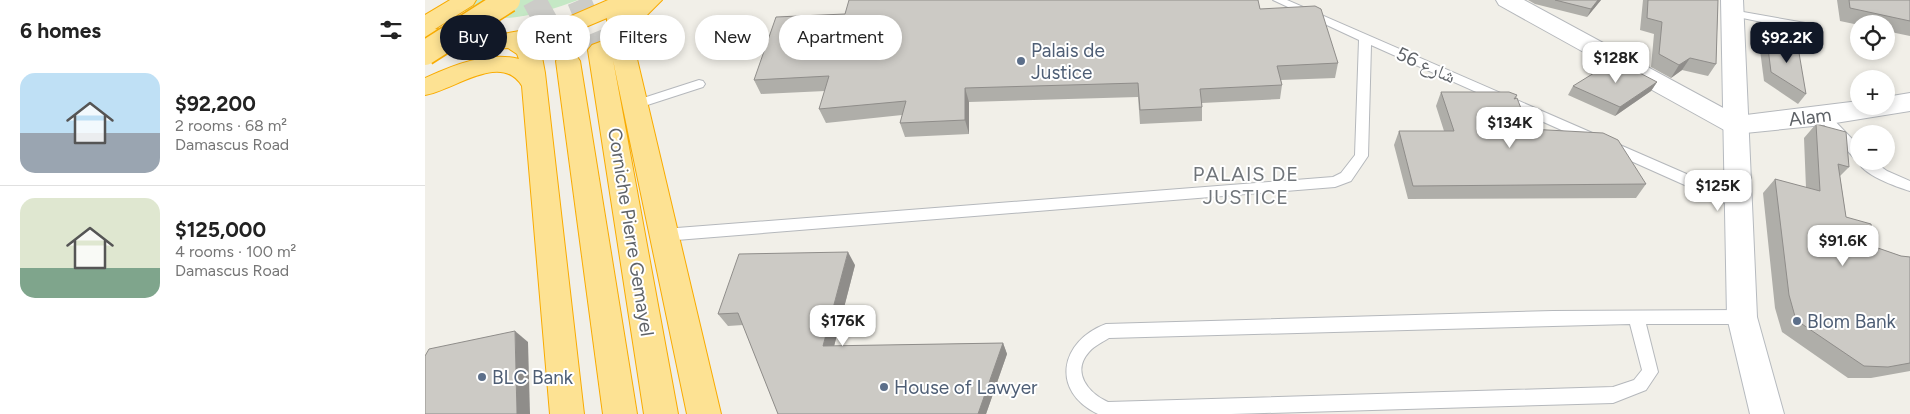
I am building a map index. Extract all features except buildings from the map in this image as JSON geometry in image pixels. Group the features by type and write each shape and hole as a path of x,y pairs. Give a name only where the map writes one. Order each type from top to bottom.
{"highway":[{"path":"425,25 465,0"},
{"path":"425,53 508,0"},
{"path":"425,88 475,56 509,41 575,25 626,0"},
{"path":"619,15 626,0"},
{"path":"635,15 651,0"},
{"path":"425,34 456,42 509,41 522,45 533,64 533,84 541,146 567,414"},
{"path":"533,84 541,68 551,59 570,49 600,44"},
{"path":"425,49 431,56 434,67 425,88"},
{"name":"Corniche Pierre Gemayel","path":"613,60 661,414"},
{"path":"615,60 635,105 705,414"},
{"name":"Corniche Pierre Gemayel","path":"568,61 620,414"},
{"path":"425,88 465,70 502,64 520,68 531,77 533,84"}],"main road":[{"path":"1507,0 1735,125"},
{"path":"1732,7 1742,317 1767,414"},
{"name":"Alam","path":"1895,104 1910,102"},
{"name":"Alam","path":"1735,125 1850,112"}],"lane":[{"name":"شارع 56","path":"1278,0 1739,203"},
{"path":"1732,7 1811,28"},
{"path":"664,235 1335,182 1347,177 1361,156 1365,38"},
{"path":"635,105 699,84"},
{"path":"1823,116 1850,145"},
{"path":"1876,170 1910,186"},
{"path":"1636,318 1648,358 1649,372 1640,385 1613,395 1107,410 1092,403 1076,387 1073,368 1083,347 1106,331 1553,318 1742,317"}],"green space":[{"path":"447,0 578,0 546,11 529,15 517,15 517,17 511,18 507,18 507,15 475,15 462,10"}],"tunnel":[{"path":"534,0 568,61"},
{"path":"579,0 600,50"}],"place":[{"name":"Palais de Justice","path":"1021,61"},
{"name":"Blom Bank","path":"1797,321"},
{"name":"BLC Bank","path":"482,377"},
{"name":"House of Lawyer","path":"884,387"}],"district":[{"name":"PALAIS DE JUSTICE","path":"1246,186"}]}
